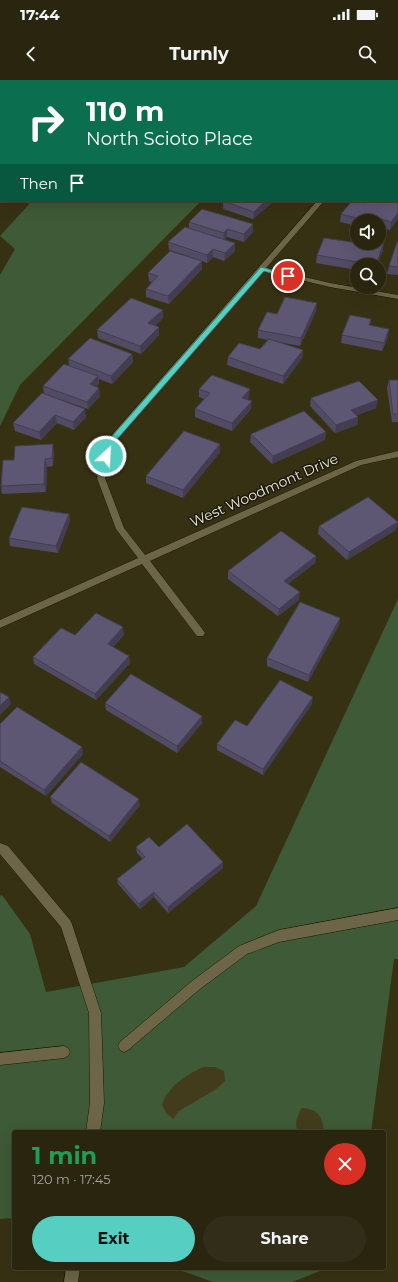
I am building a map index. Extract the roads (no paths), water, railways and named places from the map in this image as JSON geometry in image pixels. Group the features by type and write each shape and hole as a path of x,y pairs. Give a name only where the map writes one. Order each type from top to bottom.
{"street":[{"path":"200,633 120,529 101,478 108,444 320,202"},
{"path":"263,269 360,292 398,298"},
{"name":"West Woodmont Drive","path":"0,624 359,462 398,454"},
{"path":"0,848 4,850 66,924 95,1013 97,1103 93,1130"},
{"path":"124,1046 196,985 244,950 279,936 398,914"},
{"path":"0,1059 64,1052"},
{"path":"71,1282 73,1270"}]}
